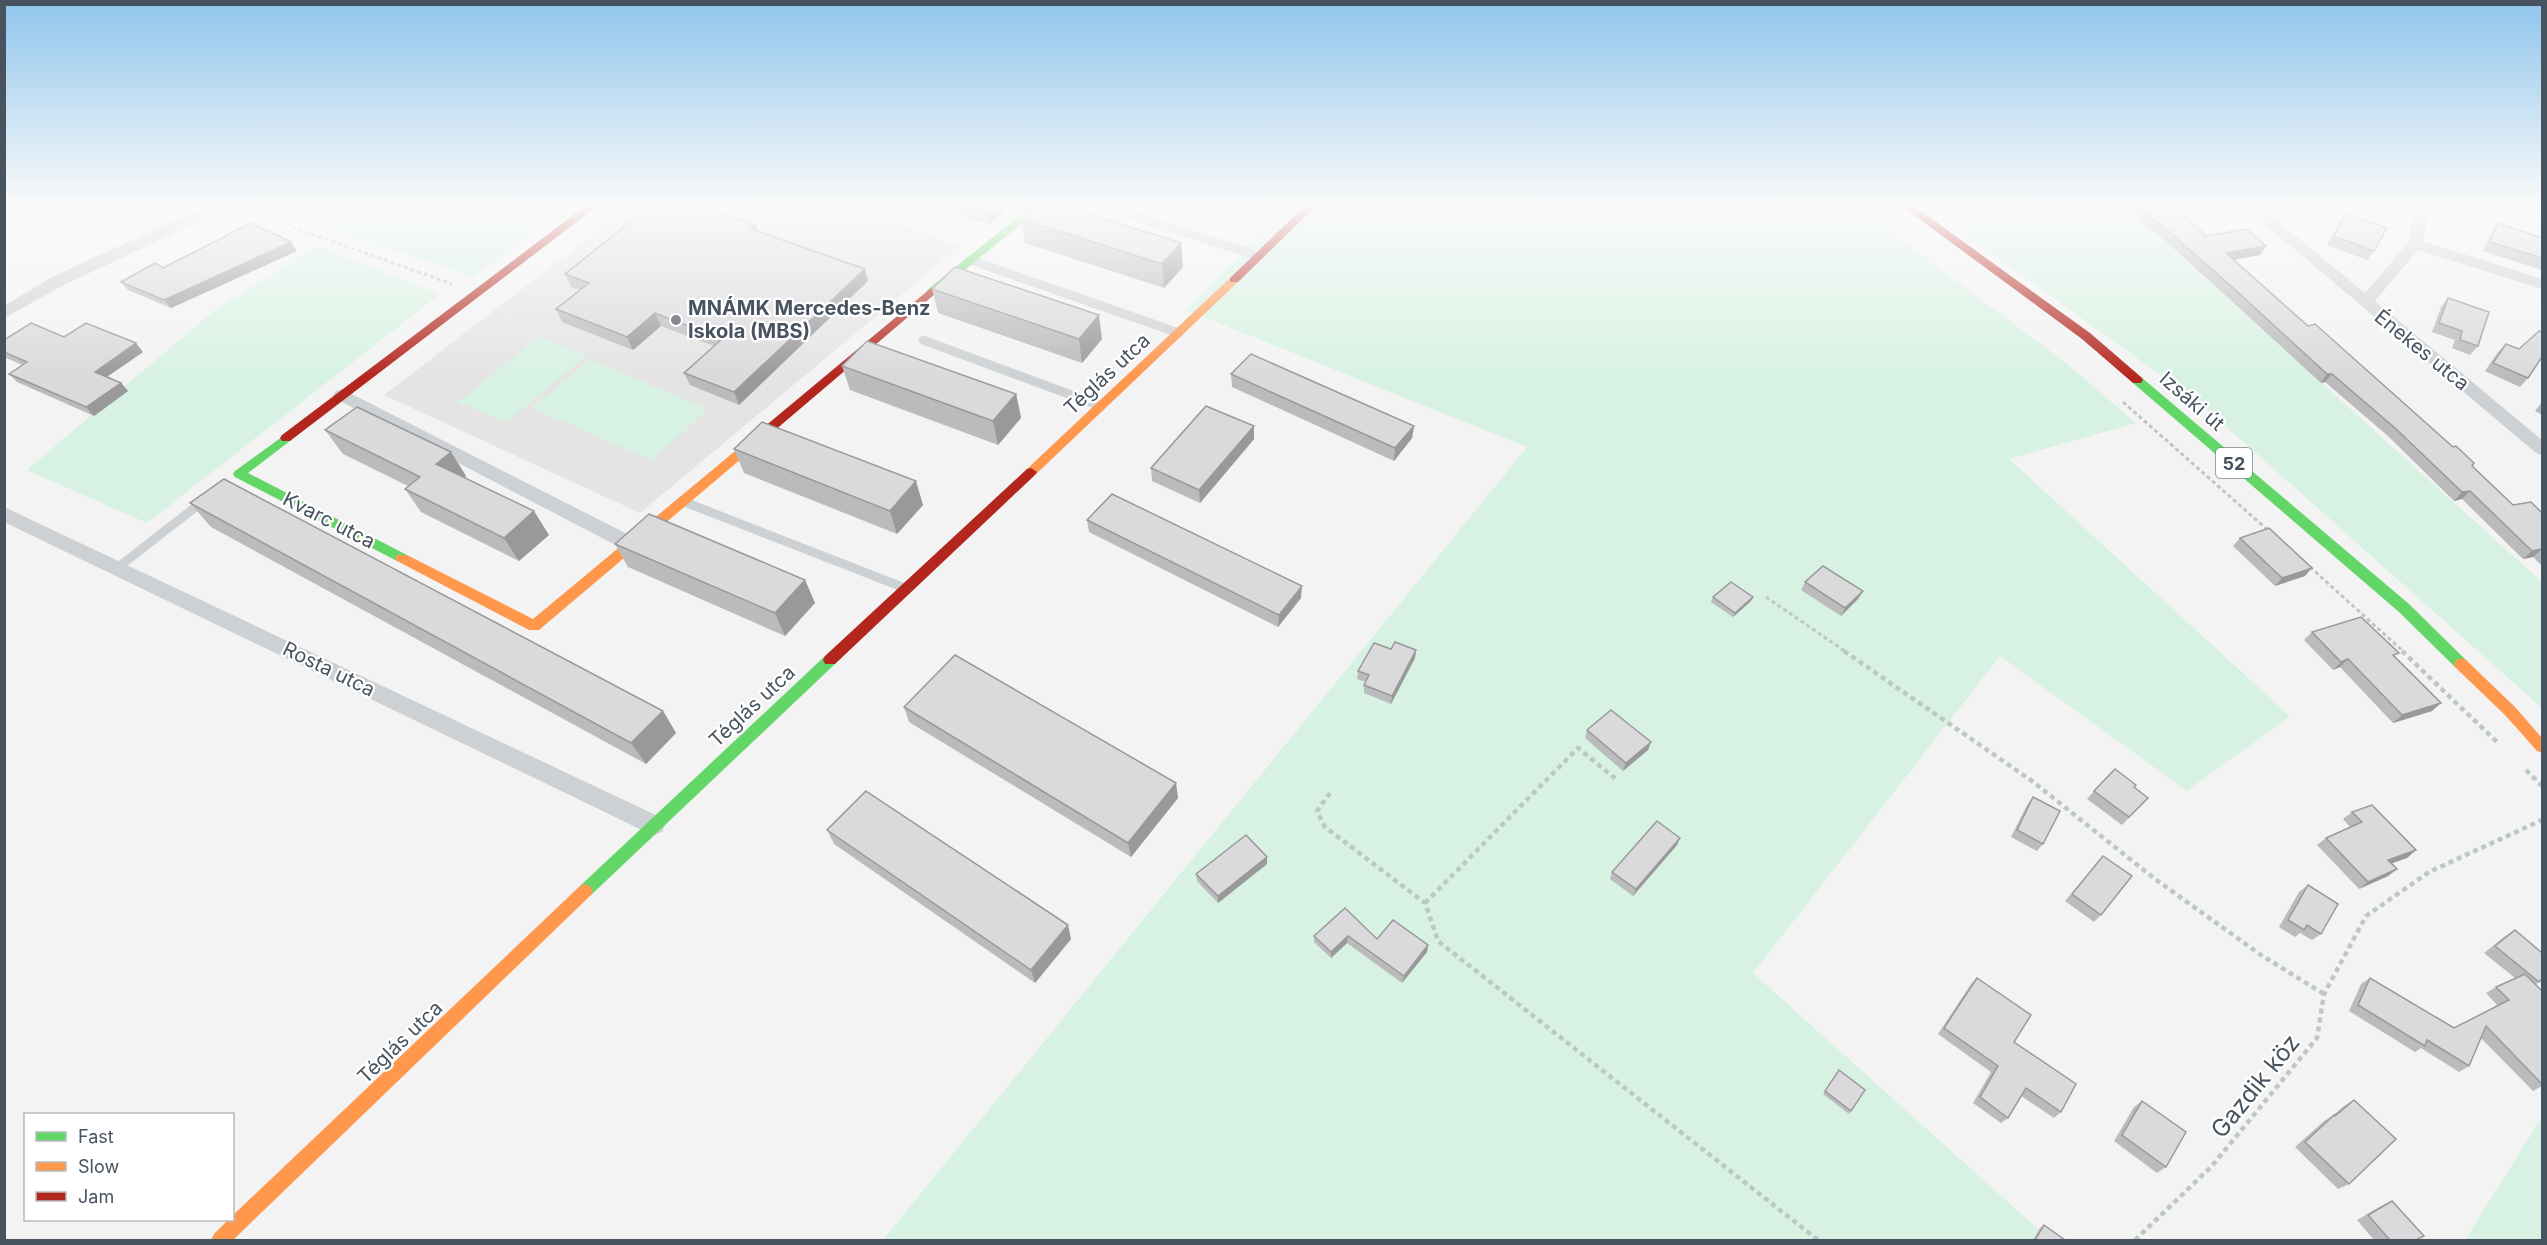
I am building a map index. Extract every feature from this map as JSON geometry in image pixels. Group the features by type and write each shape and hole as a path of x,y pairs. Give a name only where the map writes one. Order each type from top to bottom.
{"street":[{"path":"4,313 58,281 102,262"},
{"name":"Kvarc utca","path":"518,262 234,477 534,626 630,544"},
{"path":"342,395 630,544 967,262"},
{"name":"Téglás utca","path":"220,1240 654,825 1252,262"},
{"name":"Izsáki út","path":"1984,262 2086,336 2404,608 2510,711 2542,747"},
{"name":"Énekes utca","path":"2317,262 2542,449"},
{"path":"2365,303 2400,262"},
{"path":"2472,262 2542,284"},
{"name":"Rosta utca","path":"4,514 654,825"}],"lane":[{"path":"976,262 1179,333"},
{"path":"922,340 1101,406"},
{"path":"117,568 211,495"},
{"path":"682,501 905,588"},
{"path":"2510,711 2542,732"}],"path":[{"path":"389,262 476,293"},
{"path":"2123,401 2276,536"},
{"path":"2302,560 2374,624 2500,745"},
{"path":"1766,597 2032,782 2155,879 2261,954 2324,994"},
{"path":"1425,903 1578,748 1617,780"},
{"path":"2526,769 2542,786"},
{"path":"1330,793 1317,811 1325,827 1425,903 1438,941 1818,1240"},
{"name":"Gazdik köz","path":"2135,1240 2211,1167 2317,1038 2324,994 2366,916 2429,872 2542,820"}],"shaded area":[{"name":"MNÁMK Mercedes-Benz Iskola (MBS)","path":"557,262 941,262 640,513 384,395"}],"green space":[{"path":"293,262 360,262 440,294 147,523 27,470 217,308"},
{"path":"429,262 492,262 472,277"},
{"path":"1233,262 1930,262 2061,359 2136,423 2009,459 2290,716 2187,791 2000,656 1753,973 2050,1240 883,1240 1527,447 1186,310"},
{"path":"2004,262 2187,262 2542,582 2542,708 2202,405"},
{"path":"539,337 586,356 506,422 458,402"},
{"path":"590,360 708,409 652,460 532,408"},
{"path":"2542,1117 2542,1240 2465,1240"}],"building":[{"path":"175,262 247,262 164,300 121,282 155,263 163,268"},
{"path":"580,262 845,262 865,269 734,392 684,373 722,339 655,313 627,337 556,309 589,283 565,274"},
{"path":"2204,262 2236,262 2308,326 2315,324 2453,447 2456,446 2474,463 2472,466 2513,505 2531,502 2542,513 2542,549 2532,551 2470,491 2462,492 2395,428 2332,374 2327,374"},
{"path":"955,267 1099,315 1079,339 932,289"},
{"path":"2448,298 2489,312 2478,346 2460,340 2462,331 2439,323"},
{"path":"31,323 64,337 86,323 136,343 95,372 121,383 86,407 9,374 27,362 4,352 4,340"},
{"path":"2539,331 2542,332 2542,357 2528,378 2493,363 2506,344 2519,349"},
{"path":"867,341 1016,394 993,421 842,366"},
{"path":"1251,354 1414,426 1395,448 1231,374"},
{"path":"1206,406 1254,426 1199,490 1151,468"},
{"path":"357,407 451,452 436,464 534,511 504,538 405,489 420,477 325,430"},
{"path":"762,422 916,481 890,511 734,449"},
{"path":"224,479 663,711 631,743 190,503"},
{"path":"1112,494 1302,586 1279,615 1087,520"},
{"path":"649,514 805,580 775,613 615,544"},
{"path":"2269,528 2312,568 2282,578 2240,538"},
{"path":"1823,566 1863,591 1845,608 1805,582"},
{"path":"1731,582 1753,597 1735,613 1713,597"},
{"path":"2361,617 2399,653 2393,655 2441,703 2402,715 2348,659 2341,662 2312,632"},
{"path":"1395,642 1416,650 1392,696 1364,685 1369,675 1358,671 1374,643 1391,649"},
{"path":"955,655 1176,783 1128,843 904,707"},
{"path":"1611,710 1651,742 1626,763 1587,730"},
{"path":"2115,769 2136,785 2134,787 2148,798 2129,817 2094,791"},
{"path":"866,791 1068,925 1031,970 827,830"},
{"path":"2033,797 2060,811 2043,844 2017,830"},
{"path":"2372,805 2416,850 2388,860 2397,869 2368,882 2326,838 2362,822 2352,812"},
{"path":"1657,821 1680,838 1636,889 1612,872"},
{"path":"1246,835 1267,857 1218,896 1196,874"},
{"path":"2103,856 2132,876 2101,915 2072,894"},
{"path":"2308,885 2338,904 2321,934 2307,925 2304,930 2288,920"},
{"path":"1345,908 1377,939 1393,920 1428,945 1404,976 1348,936 1331,952 1314,936"},
{"path":"2515,930 2542,953 2542,979 2539,982 2495,946"},
{"path":"2525,974 2542,991 2542,1084 2486,1026 2469,1066 2427,1040 2425,1046 2358,1005 2370,978 2454,1028 2509,1000 2496,987"},
{"path":"1977,978 2031,1015 2014,1042 2076,1084 2061,1112 2026,1088 2008,1118 1980,1097 1998,1066 1944,1028"},
{"path":"1839,1070 1865,1090 1851,1111 1825,1091"},
{"path":"2354,1100 2396,1139 2349,1184 2305,1142"},
{"path":"2142,1101 2186,1132 2166,1167 2122,1135"},
{"path":"2392,1201 2424,1236 2416,1240 2390,1240 2368,1215"},
{"path":"2044,1225 2065,1240 2035,1240"}],"traffic: fast":[{"path":"931,292 968,262"},
{"path":"2137,380 2404,608 2461,664"},
{"path":"286,438 239,474 402,558"},
{"path":"585,891 830,660"}],"traffic: slow":[{"path":"1031,472 1234,280"},
{"path":"402,558 534,626 750,445"},
{"path":"2461,664 2510,711 2542,747"},
{"path":"220,1240 585,891"}],"traffic: jam":[{"path":"286,438 518,262"},
{"path":"1234,280 1253,262"},
{"path":"1984,262 2086,336 2137,380"},
{"path":"750,445 931,292"},
{"path":"830,660 1031,472"}],"place":[{"name":"MNÁMK Mercedes-Benz Iskola (MBS)","path":"676,320"}]}
